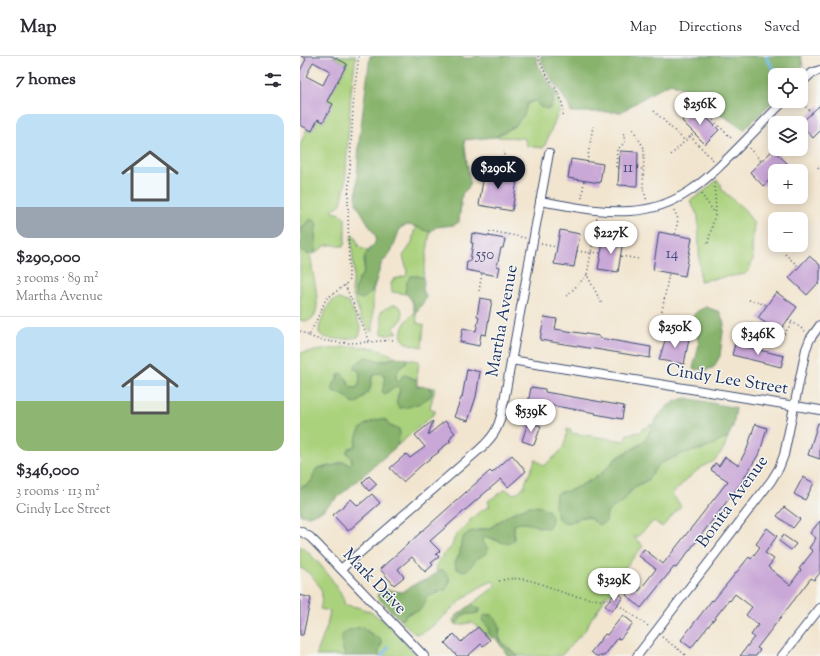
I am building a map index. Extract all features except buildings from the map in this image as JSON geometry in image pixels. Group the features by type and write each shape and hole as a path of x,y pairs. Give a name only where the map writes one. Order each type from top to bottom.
{"street":[{"path":"808,76 812,72 820,70"},
{"path":"540,201 598,210 632,211 649,209 670,202 696,188 717,170 777,108"},
{"name":"Martha Avenue","path":"341,570 480,449 492,437 498,426 549,153"},
{"name":"Bonita Avenue","path":"637,656 775,474 784,455 806,349 812,336 820,325"},
{"name":"Cindy Lee Street","path":"511,360 820,410"},
{"name":"Mark Drive","path":"300,531 310,537 317,544 424,656"},
{"path":"782,656 820,608"}],"path":[{"path":"309,336 326,299 345,285 350,276 348,200 354,93 360,56"},
{"path":"538,56 541,65 562,100 564,107 563,116"},
{"path":"807,108 812,113"},
{"path":"654,110 685,141"},
{"path":"707,119 710,117 761,161"},
{"path":"587,162 593,126"},
{"path":"631,126 644,148 642,188 649,209"},
{"path":"620,168 616,168 617,150 625,142 623,132"},
{"path":"671,156 694,133"},
{"path":"690,136 717,170 715,214 708,243"},
{"path":"502,171 504,151"},
{"path":"637,169 643,169"},
{"path":"580,208 584,180"},
{"path":"696,188 715,214"},
{"path":"670,202 678,219 675,235"},
{"path":"567,296 587,275 598,210"},
{"path":"489,236 490,231 557,247"},
{"path":"577,250 601,253"},
{"path":"785,254 799,267"},
{"path":"621,256 639,260"},
{"path":"479,291 482,273"},
{"path":"662,311 669,273"},
{"path":"587,275 602,304"},
{"path":"345,285 370,342"},
{"path":"749,300 767,305"},
{"path":"788,319 812,336"},
{"path":"780,341 792,322"},
{"path":"300,331 318,340 338,343 393,340"},
{"path":"499,581 524,578 575,596 602,600 610,598"}],"green space":[{"path":"332,56 356,56 351,91 345,186 341,204 333,209 333,212 340,214 345,219 345,243 343,246 327,245 315,253 316,228 302,226 300,234 300,145 307,129 312,131 318,119 323,122 332,104 327,101 347,64"},
{"path":"370,56 461,56 464,58 473,58 475,56 536,56 539,67 558,96 553,97 551,107 548,109 540,107 537,102 534,101 527,104 524,115 515,126 495,137 464,140 470,184 462,194 459,222 454,225 436,227 430,232 410,225 400,228 393,248 387,258 382,262 373,290 362,299 356,297 355,290 357,283 364,272 365,255 375,243 376,237 356,203 359,142"},
{"path":"540,56 801,56 803,66 802,68 768,68 768,106 744,130 684,89 671,83 621,112 571,112 542,63"},
{"path":"556,96 559,99 560,109 543,148 527,146 524,138 495,137 515,126 527,104 534,101 553,103 553,97"},
{"path":"717,180 721,184 722,190 745,210 754,224 752,248 753,259 749,270 745,274 700,281 698,216 690,201"},
{"path":"309,220 314,220 317,224 315,234 315,253 313,254 309,254 300,248 300,236 302,229"},
{"path":"418,227 430,232 423,278 421,277 405,291 406,294 392,292 391,283 394,279 406,276 407,273 403,256 412,243 414,231"},
{"path":"352,236 355,236 359,247 368,251 364,259 364,272 359,279 355,290 366,297 373,290 373,332 369,330 361,319 352,292 354,271"},
{"path":"300,248 311,258 317,296 316,312 313,318 308,321 300,320"},
{"path":"411,276 419,276 423,278 423,289 426,297 415,314 412,301 405,292 407,282"},
{"path":"339,299 349,303 352,309 361,328 358,337 331,339 321,335 319,332 321,321 329,304"},
{"path":"392,305 397,305 402,311 402,319 394,327 394,330 398,332 390,335 382,334 380,314 383,310"},
{"path":"706,307 720,312 724,324 720,356 714,367 707,370 693,369 698,342 695,333 690,328 691,323 694,314"},
{"path":"414,313 416,313 417,323 424,325 422,347 407,343 403,340 402,336 405,323"},
{"path":"352,346 375,348 397,357 381,361 366,357 354,366 360,373 359,386 352,388 349,385 348,380 338,379 333,386 343,395 359,402 369,391 373,377 380,373 384,375 385,383 383,391 386,393 396,385 399,386 400,389 397,397 420,402 430,397 432,390 429,387 435,388 430,408 436,412 397,446 400,434 399,429 390,426 386,420 368,423 361,429 355,446 349,448 352,463 350,465 340,462 333,466 321,467 315,471 311,482 300,487 300,353"},
{"path":"366,357 377,361 397,357 407,359 406,363 399,369 396,375 397,381 399,382 402,376 405,375 417,380 417,386 429,387 432,393 418,404 399,408 396,403 400,390 399,387 396,386 384,394 382,391 384,387 384,375 380,373 372,377 369,389 357,403 353,404 347,397 333,391 333,386 340,373 343,374 352,388 359,386 360,373 358,370 354,369 354,366"},
{"path":"407,359 419,361 417,380 405,375 399,382 397,382 397,373 406,363"},
{"path":"687,398 736,408 733,426 728,437 707,448 684,453 661,463 648,480 636,486 630,491 624,501 607,513 606,522 602,524 597,524 592,519 587,517 579,518 566,523 558,518 555,506 556,494 571,490 600,475 619,457 644,441 656,420 667,407 676,401"},
{"path":"381,419 386,420 390,426 399,429 400,434 397,446 322,511 309,516 301,515 300,487 311,482 317,468 333,466 344,462 350,465 352,463 352,459 347,453 347,450 355,446 358,432 363,426 370,422"},
{"path":"654,424 645,440 615,459 603,472 570,491 561,492 555,506 558,518 576,521 578,518 587,517 594,522 627,496 636,486 648,480 661,463 684,453 707,448 728,437 723,450 713,462 702,467 672,494 681,506 662,527 654,521 638,536 634,537 643,546 624,569 627,572 615,591 605,596 602,604 586,629 561,656 518,656 501,641 499,636 500,629 492,615 485,615 483,622 489,628 489,634 495,637 490,639 473,623 459,625 455,624 464,614 479,613 480,609 475,608 472,604 496,586 493,581 474,591 423,633 414,633 399,619 403,619 408,614 418,610 428,596 445,590 450,581 439,571 436,572 438,561 452,546 457,534 470,523 469,521 479,512 490,506 488,501 506,489 515,494 525,486 535,459 544,466 558,454 565,442 567,429 571,430 571,433 625,441 627,434 640,432 643,428 647,428 649,425","holes":["530,506 541,528 528,523 514,525 514,535 498,541 487,537 483,538 483,541 487,547 476,560 459,557 461,548 477,530 490,528 510,514"]},
{"path":"530,506 547,509 552,517 548,528 527,523 518,523 514,525 514,540 505,543 487,537 483,538 483,543 488,549 486,553 464,571 456,568 455,563 460,553 461,543 464,536 469,532 490,528 510,514"},
{"path":"300,546 327,572 343,598 345,605 357,607 377,616 393,629 416,654 414,656 379,656 378,652 382,643 367,629 357,628 345,632 343,650 346,656 316,656 327,626 330,611 320,609 322,596 320,587 311,575 300,568"},
{"path":"443,570 449,577 448,586 446,589 429,596 421,609 408,613 403,619 399,619 377,597 381,589 402,592 420,581 427,580 437,572"},
{"path":"472,604 475,608 480,609 480,611 473,614 464,614 457,623 454,623 453,621 455,617"},
{"path":"485,615 492,615 496,619 499,626 499,637 502,643 506,648 518,656 508,656 495,637 489,634 489,628 483,622 482,618"},
{"path":"363,627 369,633 381,639 379,656 346,656 341,643 342,635 350,630"}],"waterway":[{"path":"767,56 767,59 773,68"},
{"path":"382,656 388,647"}]}
